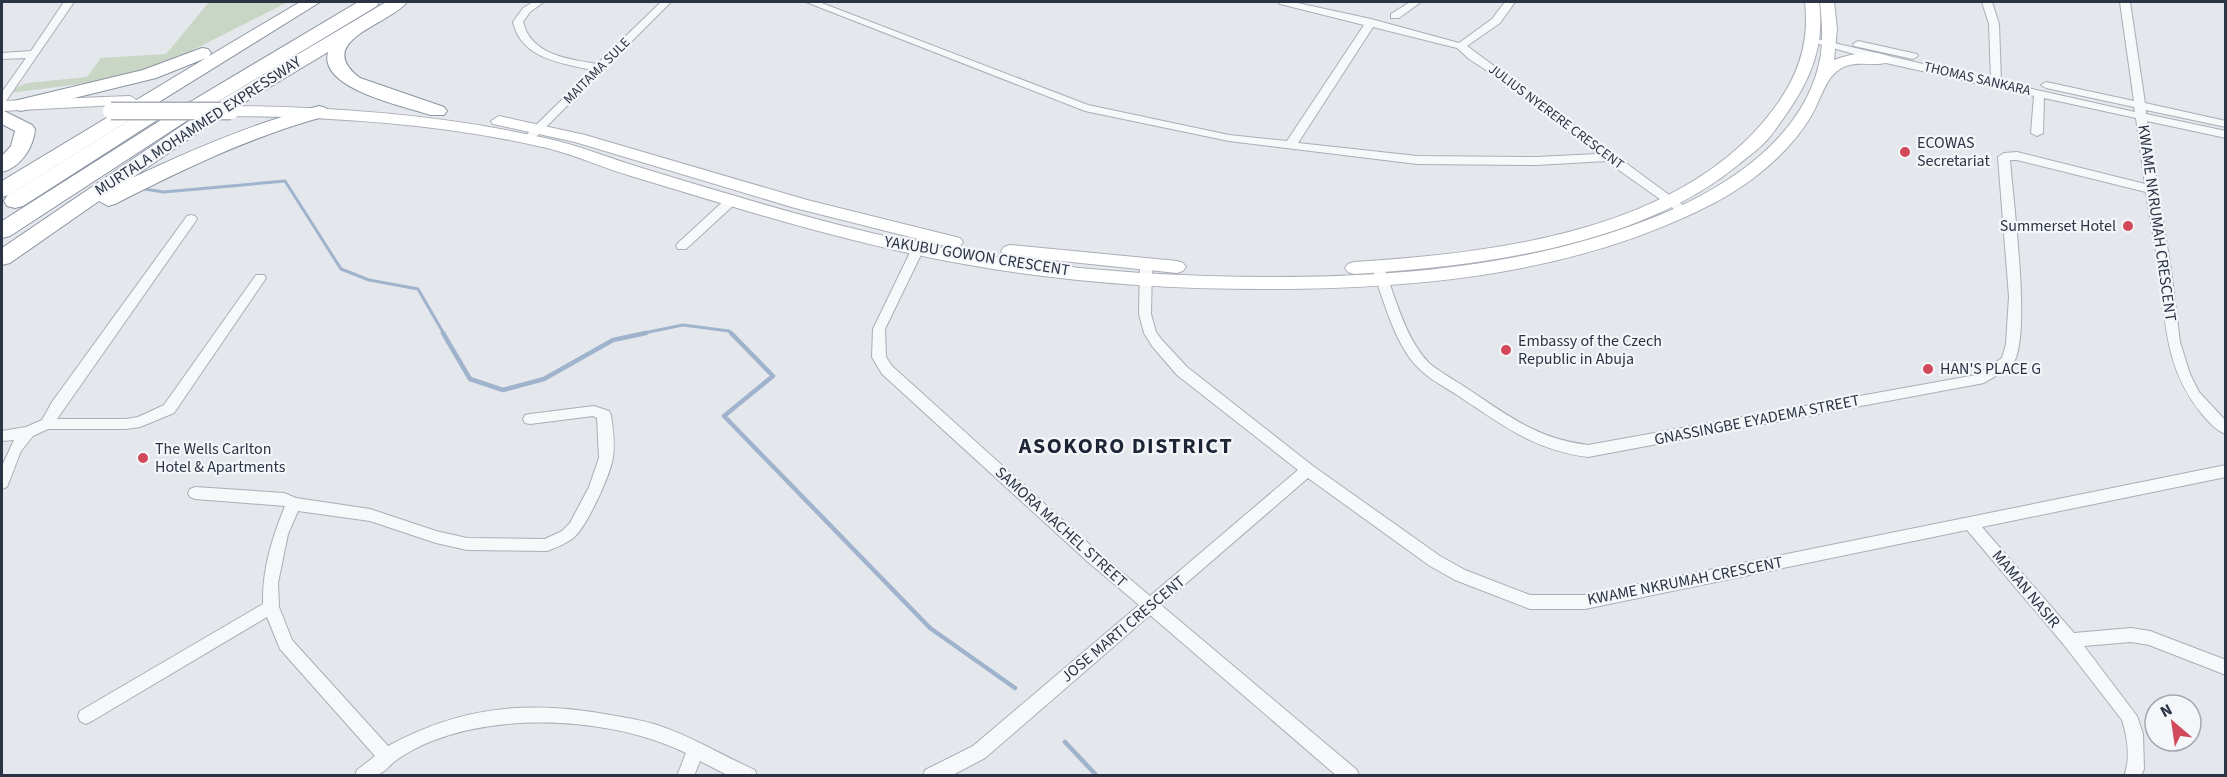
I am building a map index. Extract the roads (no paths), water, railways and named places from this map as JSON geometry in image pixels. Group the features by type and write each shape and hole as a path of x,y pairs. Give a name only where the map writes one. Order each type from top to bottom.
{"highway":[{"path":"2,190 311,2"},
{"name":"MURTALA MOHAMMED EXPRESSWAY","path":"2,225 133,126 339,2"},
{"name":"MURTALA MOHAMMED EXPRESSWAY","path":"2,258 321,39 370,2"},
{"name":"MURTALA MOHAMMED EXPRESSWAY","path":"2,225 240,92 321,39 354,28 399,2"},
{"path":"21,105 149,74 282,19"},
{"path":"354,28 339,45 335,60 340,72 353,82 437,111"},
{"path":"2,258 89,208 217,145 278,122 319,112"},
{"path":"2,116 25,129 25,141 16,154 2,166"},
{"path":"2,190 133,126"}],"main road":[{"name":"YAKUBU GOWON CRESCENT","path":"1380,273 1532,246 1617,222 1701,186 1723,171 1772,127 1801,81 1814,38 1812,2"},
{"name":"YAKUBU GOWON CRESCENT","path":"2,116 49,112 231,111 319,112 408,119 527,140 578,152 633,171 829,228 921,242 1038,269 1145,272 1254,283 1380,273 1459,274 1543,260 1618,238 1684,211 1729,188 1758,166 1785,140 1816,96 1826,73 1831,42 1827,2"},
{"path":"1826,73 1832,66 1849,59 1886,60"},
{"name":"YAKUBU GOWON CRESCENT","path":"2,106 130,101 240,92 437,111 540,128 921,242"}],"street":[{"path":"2,99 69,2"},
{"path":"539,2 526,10 518,22 523,39 541,52 599,68"},
{"name":"MAITAMA SULE","path":"527,140 666,2"},
{"path":"812,2 1085,108 1229,138 1443,161 1579,161 1608,157"},
{"name":"JULIUS NYERERE CRESCENT","path":"1283,2 1311,5 1461,46 1684,211"},
{"path":"1395,16 1416,2"},
{"path":"1461,46 1496,21 1509,2"},
{"path":"1987,2 1994,24 1996,79"},
{"name":"KWAME NKRUMAH CRESCENT","path":"2125,2 2165,270 2173,342 2194,395 2212,417 2226,429"},
{"path":"1290,146 1371,22"},
{"path":"1814,38 2140,110 2226,124"},
{"name":"THOMAS SANKARA","path":"1831,42 1886,60 1996,79 2039,93 2140,110"},
{"path":"2,56 34,54"},
{"path":"2037,133 2039,93"},
{"path":"2140,110 2226,135"},
{"name":"GNASSINGBE EYADEMA STREET","path":"1380,273 1412,352 1419,361 1514,429 1536,440 1569,450 1588,451 1979,379 2008,361 2013,344 2015,297 2002,160 2007,155 2017,156 2153,190"},
{"path":"682,246 733,199"},
{"path":"47,424 57,406 191,219"},
{"name":"SAMORA MACHEL STREET","path":"921,242 879,329 879,357 887,370 1151,606 1351,776"},
{"name":"KWAME NKRUMAH CRESCENT","path":"1145,272 1146,322 1157,343 1182,371 1308,471 1435,561 1460,575 1523,599 1548,603 1585,602 2226,471"},
{"path":"2,436 28,432 47,424 126,424 157,416 169,409 261,278"},
{"path":"195,493 284,499 293,504 370,515 436,537 467,544 547,545 567,535 575,527 596,488 606,458 604,416 594,411 530,420"},
{"path":"2,483 15,449 28,432"},
{"name":"JOSE MARTI CRESCENT","path":"931,776 979,752 1308,471"},
{"path":"293,504 281,534 272,573 271,608 286,644 385,755"},
{"name":"MAMAN NASIR","path":"1971,524 2070,640 2131,635 2150,638 2226,668"},
{"path":"86,716 271,608"},
{"path":"2070,640 2129,716 2135,734 2135,769 2132,776"},
{"path":"363,776 385,755 458,723 493,715 537,713 597,719 657,733 696,749 727,767 749,776"},
{"path":"685,776 696,749"}],"waterway":[{"path":"144,189 164,192 285,181 341,269 369,280 418,289 444,334"},
{"path":"639,334 683,325 731,333"},
{"path":"443,333 470,379 503,390 544,379 613,340 646,333"},
{"path":"731,333 773,376 724,416 930,628 1015,688"},
{"path":"1065,742 1097,776"}],"place":[{"name":"ECOWAS Secretariat","path":"1905,152"},
{"name":"Summerset Hotel","path":"2128,226"},
{"name":"Embassy of the Czech Republic in Abuja","path":"1506,350"},
{"name":"HAN'S PLACE G","path":"1928,369"},
{"name":"The Wells Carlton Hotel & Apartments","path":"143,458"}],"district":[{"name":"ASOKORO DISTRICT","path":"1126,446"}]}
